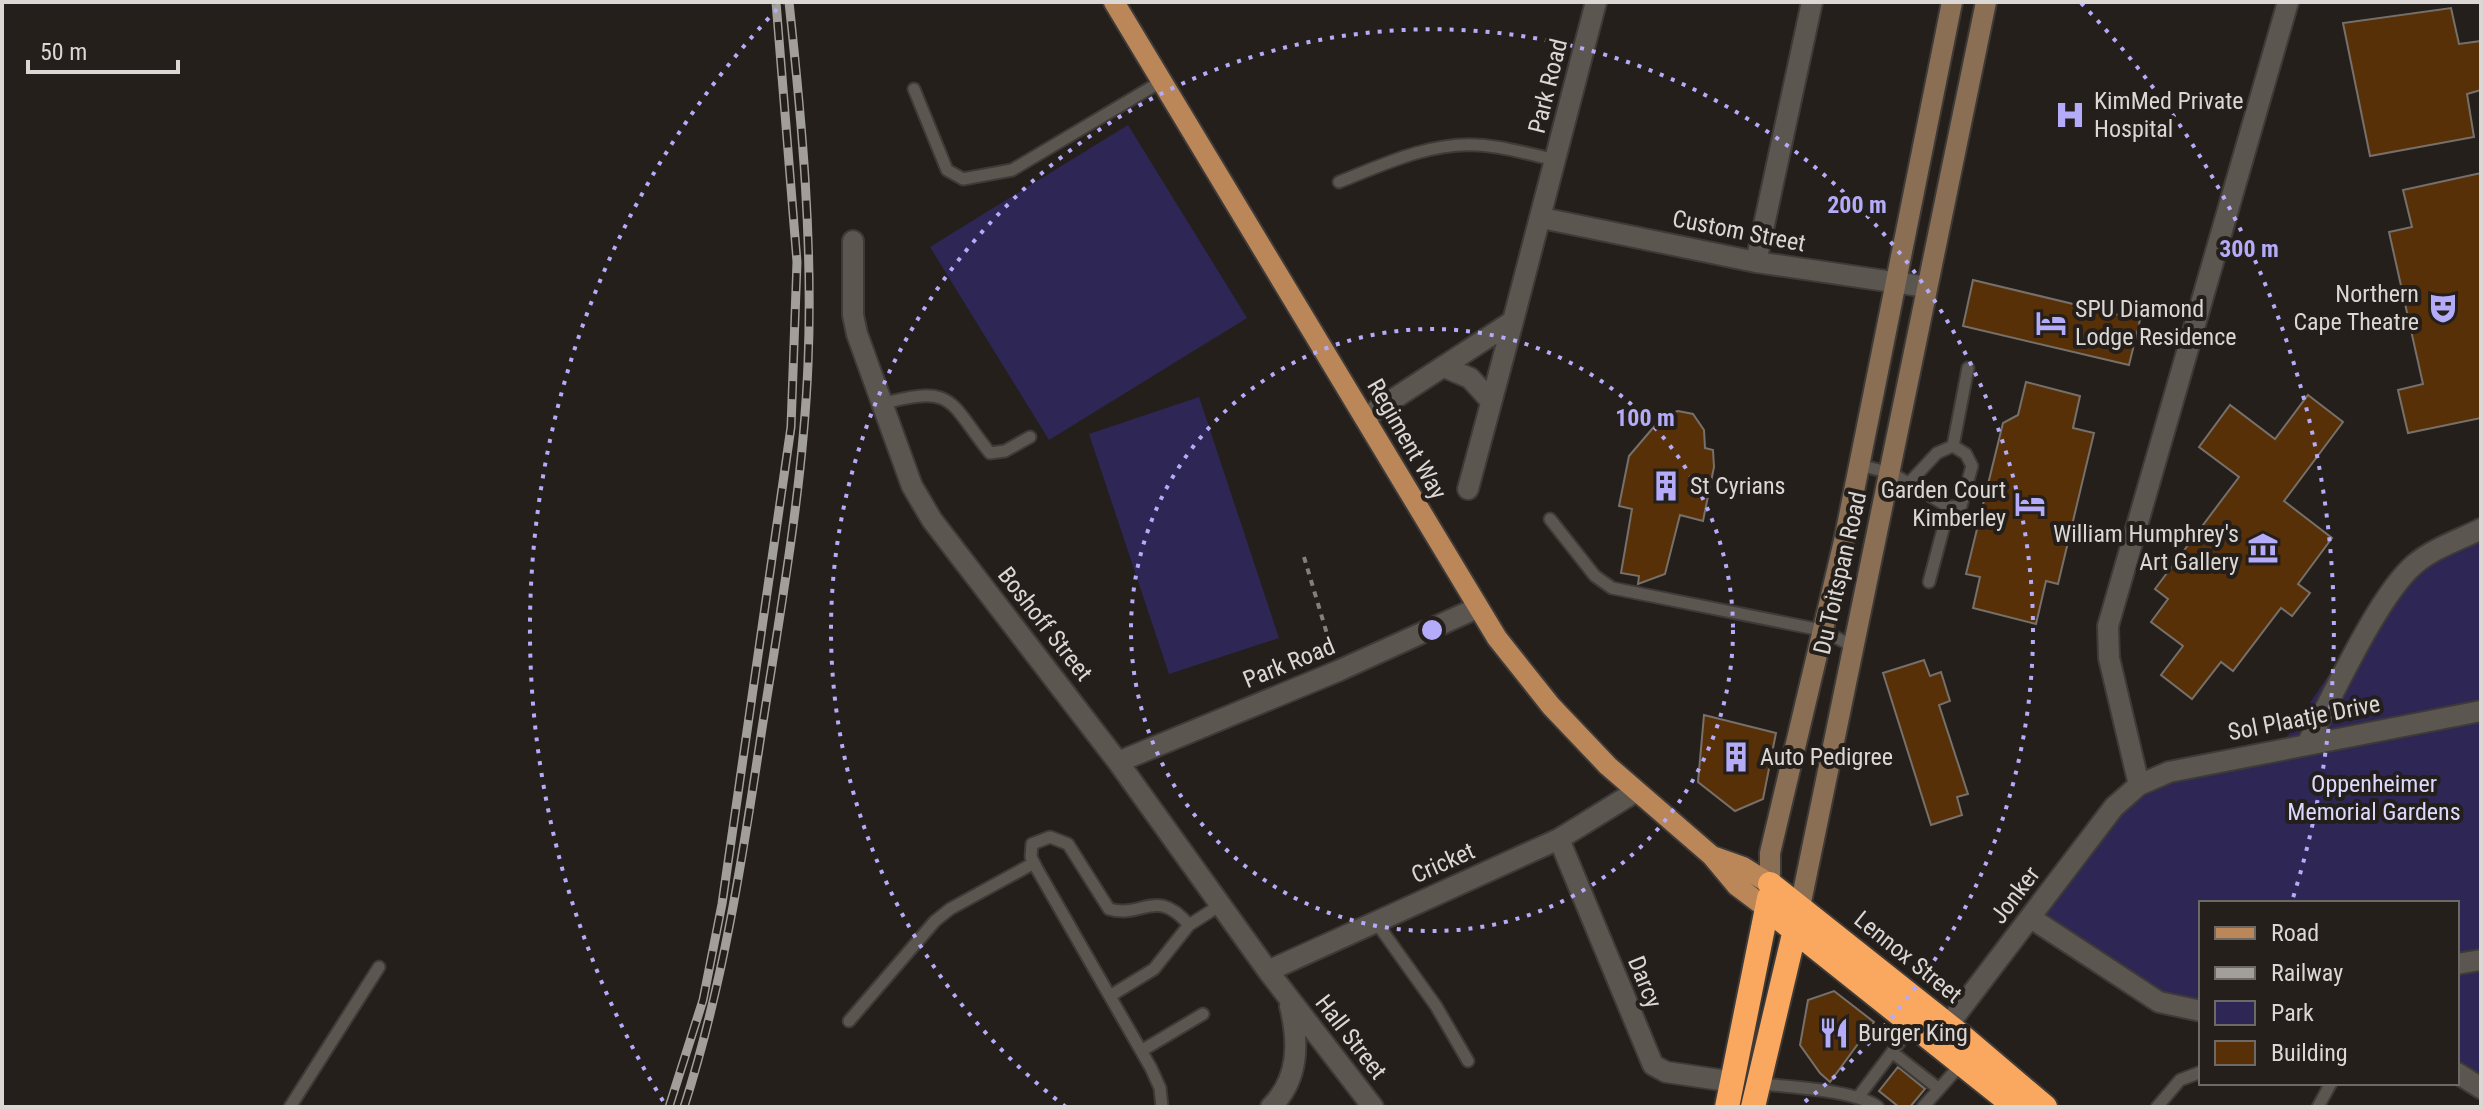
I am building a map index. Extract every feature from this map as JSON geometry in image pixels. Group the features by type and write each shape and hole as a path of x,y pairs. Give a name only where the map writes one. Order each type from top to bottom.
{"highway":[{"name":"Lennox Street","path":"1770,884 1942,1032 2045,1107"},
{"name":"Du Toitspan Road","path":"1727,1107 1769,910 1770,884"},
{"name":"Du Toitspan Road","path":"1756,1095 1800,907"},
{"name":"Lennox Street","path":"1769,910 1914,1023 1942,1032 1963,1062 2016,1107"}],"main road":[{"name":"Regiment Way","path":"1114,2 1366,417 1477,608 1551,706 1635,792 1712,856 1737,886 1769,910"},
{"name":"Regiment Way","path":"1712,856 1743,867 1770,884"}],"street":[{"name":"Park Road","path":"1468,489 1542,218 1596,2"},
{"path":"1756,262 1812,2"},
{"name":"Du Toitspan Road","path":"1770,884 1770,853 1859,465 1952,2"},
{"name":"Du Toitspan Road","path":"1800,907 1853,646 1900,478 1927,287 1986,2"},
{"path":"2139,785 2109,658 2108,626 2288,2"},
{"name":"Custom Street","path":"1542,218 1756,262 1927,287"},
{"name":"Boshoff Street","path":"853,241 853,315 881,404 912,486 932,520 1118,762 1289,999"},
{"path":"1366,417 1513,321"},
{"path":"1444,367 1470,378 1491,401"},
{"path":"2307,744 2387,598 2405,574 2425,556 2481,529"},
{"name":"Park Road","path":"1118,762 1338,671 1477,608"},
{"name":"Sol Plaatje Drive","path":"2139,785 2188,767 2481,711"},
{"name":"Jonker","path":"1942,1032 2114,807 2139,785"},
{"name":"Cricket","path":"1268,971 1559,839 1635,792"},
{"name":"Darcy","path":"1559,839 1653,1065 1666,1072 1734,1082"},
{"path":"2031,918 2159,1002 2199,1011"},
{"path":"2459,964 2481,960"},
{"path":"1271,1107 1285,1091 1295,1063 1296,1037 1289,999"},
{"name":"Hall Street","path":"1289,999 1373,1107"},
{"path":"2459,1074 2481,1088"}],"lane":[{"path":"914,89 947,170 963,179 1012,170 1162,81"},
{"path":"1339,182 1434,148 1461,145 1489,146 1557,160"},
{"path":"1953,446 1968,368"},
{"path":"881,404 912,396 933,395 951,400 990,453 1005,451 1030,437"},
{"path":"1900,478 1953,446"},
{"path":"1859,465 1900,478 1949,507 1961,506 1972,466 1966,454 1953,446"},
{"path":"1929,582 1949,507"},
{"path":"1550,519 1595,576 1612,588 1821,630 1853,646"},
{"path":"1162,1107 1160,1088 1141,1051 1034,863 1032,844 1050,837 1068,844 1109,909 1120,911 1161,905 1181,916 1189,925"},
{"path":"849,1021 935,921 950,909 1034,863"},
{"path":"1110,996 1160,963 1189,925 1222,904"},
{"path":"1376,922 1436,1006 1468,1061"},
{"path":"290,1107 379,967"},
{"path":"1141,1051 1203,1014"},
{"path":"1859,1096 1914,1023"},
{"path":"1892,1052 1939,1089"},
{"path":"1923,1107 1963,1062"},
{"path":"2157,1107 2180,1080 2199,1073"},
{"path":"2318,1107 2330,1085"},
{"path":"1756,1095 1859,1096 1878,1107"}],"path":[{"path":"1304,557 1338,671"}],"green space":[{"path":"1128,125 1247,318 1049,440 930,247"},
{"path":"1199,397 1279,638 1169,674 1089,434"},
{"name":"Oppenheimer Memorial Gardens","path":"2481,525 2481,1085 2459,1070 2459,901 2199,901 2199,1009 2179,1010 2028,909 2128,781 2163,763 2182,758 2282,744 2408,558"}],"building":[{"path":"2451,8 2459,44 2481,41 2481,90 2467,94 2474,137 2370,156 2343,23"},
{"name":"Northern Cape Theatre","path":"2481,173 2481,418 2408,433 2398,390 2423,384 2389,232 2412,227 2403,190"},
{"name":"SPU Diamond Lodge Residence","path":"1973,280 2140,320 2129,365 1963,326"},
{"name":"Garden Court Kimberley","path":"2026,382 2080,396 2073,428 2094,433 2058,584 2046,581 2036,624 1973,608 1980,577 1966,574 2003,423 2018,415"},
{"name":"William Humphrey's Art Gallery","path":"2308,395 2343,422 2284,501 2332,538 2298,584 2310,593 2292,616 2281,608 2233,671 2221,662 2192,699 2161,675 2183,646 2151,622 2168,599 2155,589 2239,477 2199,447 2230,405 2275,439"},
{"name":"St Cyrians","path":"1678,411 1693,414 1704,430 1705,448 1713,450 1714,467 1703,521 1680,515 1665,574 1638,584 1639,576 1621,573 1632,509 1619,506 1629,456 1664,415"},
{"path":"1924,660 1930,676 1941,672 1950,701 1939,705 1968,794 1957,797 1962,815 1931,825 1883,673"},
{"name":"Auto Pedigree","path":"1704,715 1776,733 1763,799 1735,811 1698,782"},
{"name":"Burger King","path":"1834,991 1874,1022 1830,1082 1800,1045 1808,1000"},
{"path":"1898,1067 1925,1089 1910,1107 1899,1107 1879,1091"}],"railway":[{"path":"669,1107 703,1000 722,904 791,427 797,262 776,2"},
{"path":"684,1107 710,1015 739,876 783,596 801,457 808,364 808,228 789,2"}],"place":[{"name":"KimMed Private Hospital","path":"2070,115"},
{"name":"Northern Cape Theatre","path":"2443,308"},
{"name":"SPU Diamond Lodge Residence","path":"2051,323"},
{"name":"St Cyrians","path":"1666,486"},
{"name":"Garden Court Kimberley","path":"2030,504"},
{"name":"William Humphrey's Art Gallery","path":"2263,548"},
{"name":"Auto Pedigree","path":"1736,757"},
{"name":"Burger King","path":"1834,1033"}]}
